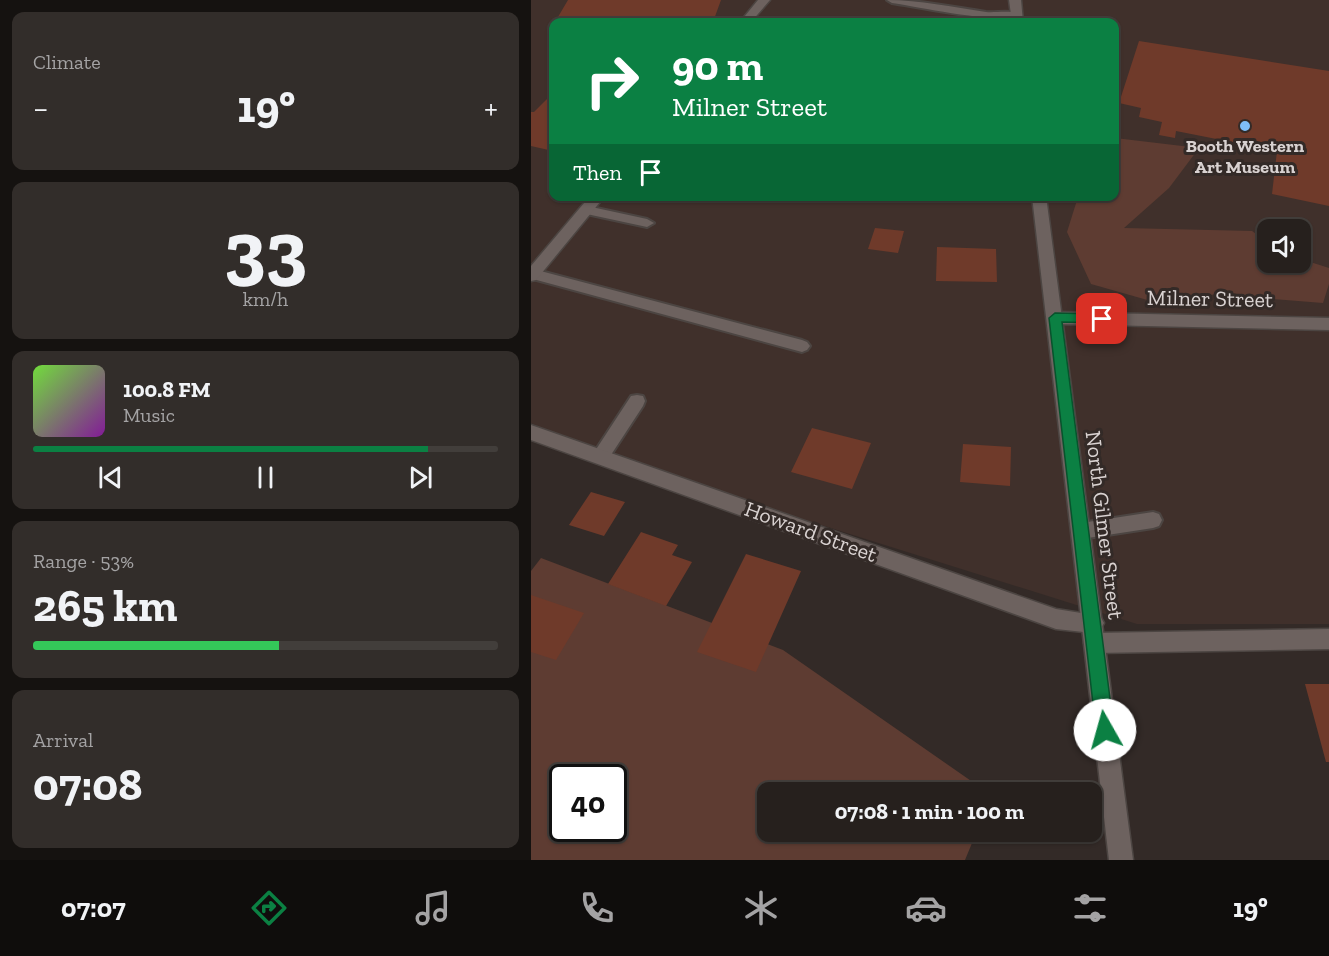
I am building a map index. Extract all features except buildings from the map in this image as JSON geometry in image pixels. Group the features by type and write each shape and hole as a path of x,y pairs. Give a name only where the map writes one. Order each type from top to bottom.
{"street":[{"path":"748,18 764,0"},
{"path":"1015,0 1018,18"},
{"path":"532,275 594,201"},
{"name":"North Gilmer Street","path":"1040,201 1121,860"},
{"name":"Milner Street","path":"1055,318 1329,324"},
{"name":"Howard Street","path":"531,432 1094,633 1329,639"}],"lane":[{"path":"892,0 1010,18"},
{"path":"587,210 647,223"},
{"path":"532,275 802,346"},
{"path":"601,456 637,400"},
{"path":"1081,531 1153,520"}],"shaded area":[{"path":"531,0 1329,0 1329,624 1137,624 601,456 531,423"},
{"path":"1119,138 1199,148 1169,188 1124,228 1252,231 1257,235 1257,273 1311,273 1311,262 1329,268 1329,284 1323,303 1261,298 1225,292 1165,305 1091,284 1067,232 1077,201 1119,201"},
{"path":"541,558 783,650 973,782 757,782 757,842 972,842 965,860 531,860 531,571"}],"place":[{"name":"Booth Western Art Museum","path":"1245,126"}],"route":[{"path":"1102,319 1055,318 1105,730"}]}
